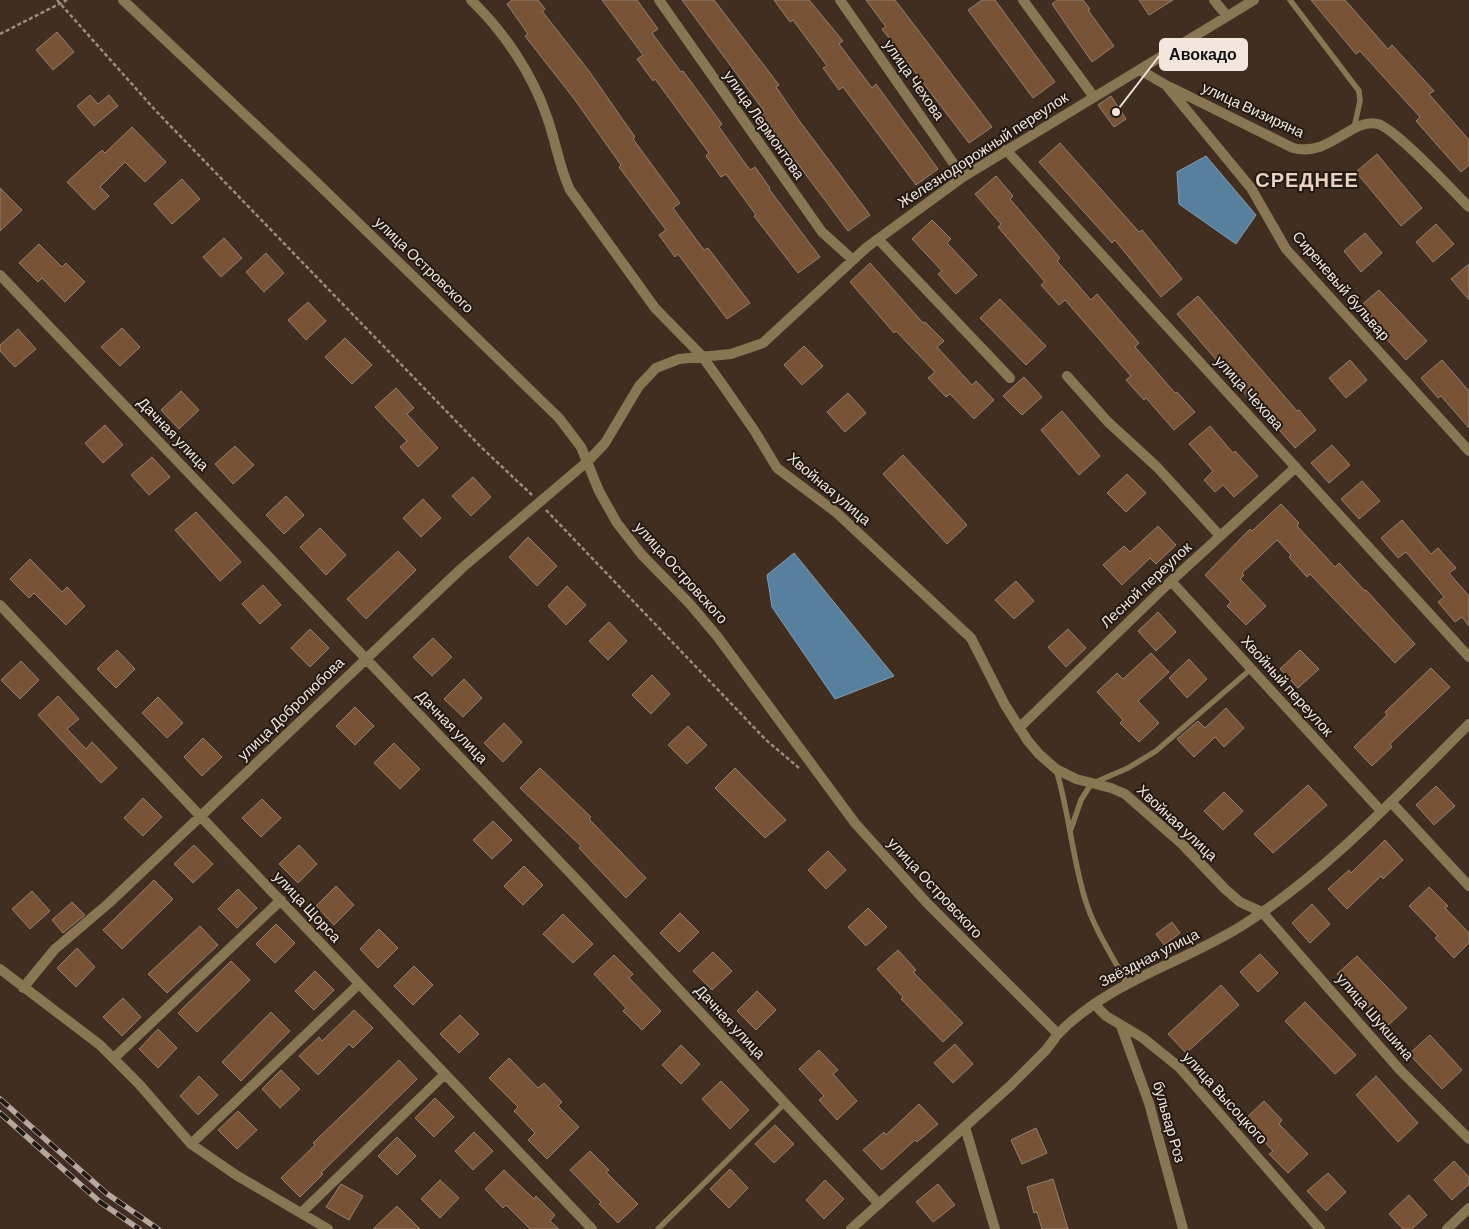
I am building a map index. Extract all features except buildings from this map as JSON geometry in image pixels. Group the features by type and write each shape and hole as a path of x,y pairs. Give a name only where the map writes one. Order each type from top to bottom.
{"street":[{"name":"улица Островского","path":"123,0 533,391 571,432 588,461 607,507 630,540 717,636 855,823 943,920 1058,1034"},
{"name":"Хвойная улица","path":"471,0 497,26 537,92 553,136 561,172 570,190 655,308 702,356 754,430 777,468 837,513 971,638 1019,728 1039,754 1056,769 1091,784 1111,788 1124,794 1182,844 1240,902 1262,912"},
{"name":"улица Лермонтова","path":"659,0 822,232 853,260"},
{"name":"улица Чехова","path":"840,0 963,177"},
{"path":"1023,0 1094,97"},
{"path":"1214,0 1227,16"},
{"name":"Железнодорожный переулок","path":"588,461 605,443 647,375 666,362 702,356 731,354 763,343 878,239 963,177 1254,0"},
{"name":"Сиреневый бульвар","path":"1140,70 1166,85 1251,188 1286,250 1469,451"},
{"name":"улица Визиряна","path":"1166,85 1293,148 1304,151 1329,144 1354,128 1365,124 1378,124 1389,129 1469,207"},
{"name":"улица Чехова","path":"1006,150 1469,656"},
{"path":"878,239 1010,378"},
{"name":"Дачная улица","path":"0,275 575,878 879,1204"},
{"path":"1067,376 1108,422 1157,467 1220,536"},
{"name":"улица Добролюбова","path":"23,988 55,949 109,903 366,658 493,540 588,461"},
{"name":"Лесной переулок","path":"1019,728 1171,581 1296,467"},
{"name":"Хвойный переулок","path":"1171,581 1381,811"},
{"name":"улица Щорса","path":"0,606 592,1229"},
{"name":"Звёздная улица","path":"851,1229 1030,1067 1073,1018 1128,985 1221,938 1262,912 1325,862 1391,802 1469,724"},
{"path":"1391,802 1469,886"},
{"path":"114,1058 281,900"},
{"name":"улица Шукшина","path":"1262,912 1400,1070 1469,1139"},
{"path":"0,969 79,1028 114,1058 191,1144 236,1175 328,1229"},
{"path":"191,1144 359,984"},
{"name":"улица Высоцкого","path":"1094,1004 1121,1026 1143,1038 1179,1067 1320,1229"},
{"name":"бульвар Роз","path":"1121,1026 1149,1103 1184,1229"},
{"path":"301,1213 445,1074"},
{"path":"965,1127 992,1227"},
{"path":"1447,1229 1469,1208"}],"lane":[{"path":"1290,0 1359,91 1360,101 1354,128"},
{"path":"1071,830 1081,800 1091,784 1128,768 1156,751 1251,669"},
{"path":"1056,769 1071,830 1076,866 1086,901 1128,985"},
{"path":"658,1229 785,1103"}],"path":[{"path":"0,34 58,1 67,0"},
{"path":"58,1 156,111 481,447 539,501 766,740 804,773"}],"water":[{"path":"1206,156 1256,215 1236,244 1179,204 1177,172"},
{"path":"794,553 894,676 835,699 772,607 767,575"}],"railway":[{"path":"0,1099 106,1193 158,1229"},
{"path":"0,1113 100,1202 139,1229"}],"place":[{"name":"Авокадо","path":"1116,112"}],"district":[{"name":"СРЕДНЕЕ","path":"1307,180"}]}
